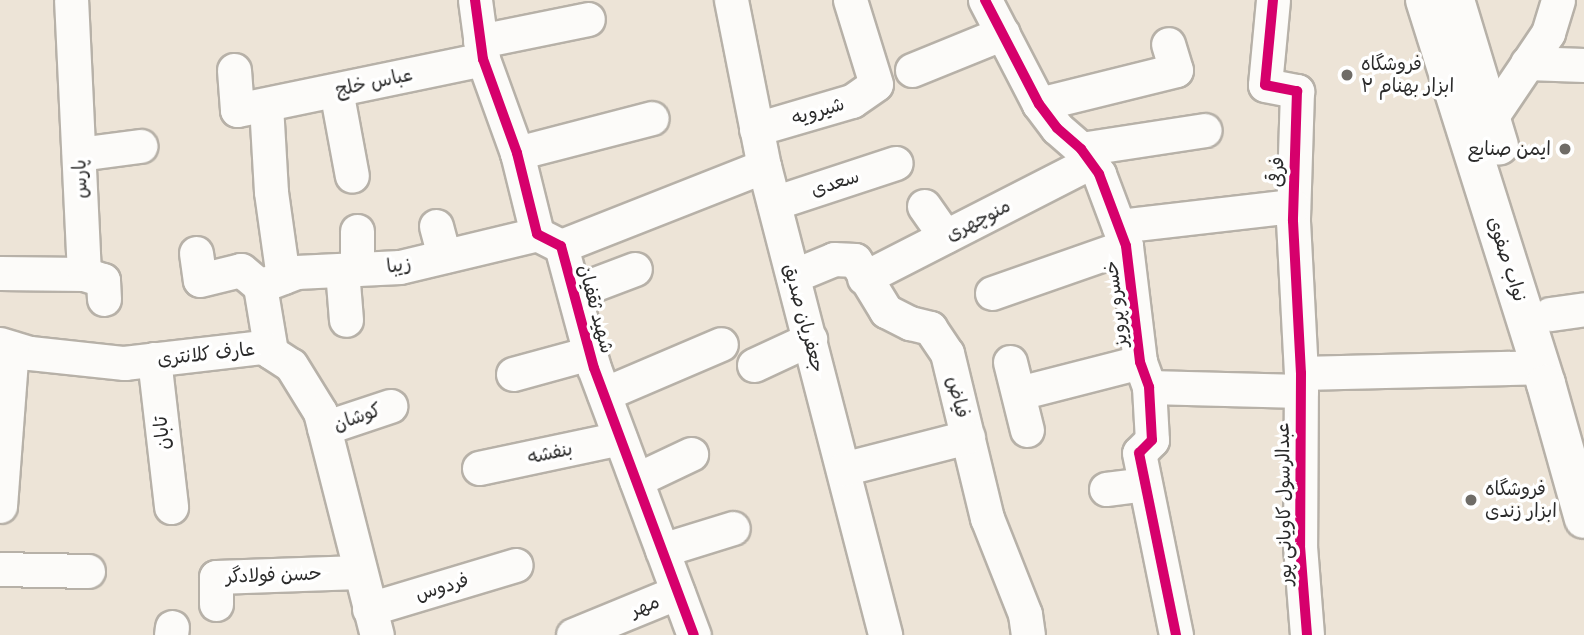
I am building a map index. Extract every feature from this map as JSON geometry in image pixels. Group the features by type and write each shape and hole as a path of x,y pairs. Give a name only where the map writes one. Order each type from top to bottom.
{"main road":[{"name":"نواب صفوی","path":"1425,0 1541,367 1584,519"},
{"name":"نواب صفوی","path":"1455,0 1490,119 1567,311 1584,422"}],"street":[{"name":"پارس","path":"0,273 94,287 79,154 71,0"},
{"name":"شهید ثقفیان","path":"475,0 481,50 549,240 574,292 590,354 694,635"},
{"name":"جعفریان صدیق","path":"731,0 764,166 885,635"},
{"name":"شیرویه","path":"757,129 852,101 876,84 850,0"},
{"name":"خسرو پرویز","path":"985,0 1039,104 1057,128 1086,155 1099,174 1123,236 1145,374 1152,440 1139,453 1176,635"},
{"name":"فرقی","path":"1273,0 1265,86 1297,91 1293,206 1301,382"},
{"path":"1490,119 1548,33 1558,0"},
{"name":"عباس خلج","path":"234,70 237,110 284,92 336,90 588,19"},
{"path":"912,70 1003,33"},
{"path":"1039,104 1176,70 1168,44"},
{"path":"1527,63 1584,65"},
{"path":"336,90 352,176"},
{"path":"271,352 271,192 284,92"},
{"path":"517,153 652,118"},
{"name":"منوچهری","path":"864,278 945,236 1086,155 1205,130"},
{"path":"79,154 140,146"},
{"name":"سعدی","path":"774,203 896,163"},
{"name":"زیبا","path":"271,281 296,272 400,267 440,241 549,240 764,166"},
{"path":"924,206 945,236"},
{"path":"992,293 1123,236 1293,206"},
{"path":"346,320 349,269 357,231"},
{"path":"196,253 200,280 241,271 271,281"},
{"name":"فیاض","path":"793,276 834,259 855,260 886,312 910,323 930,328 947,353 987,518 1025,614 1028,635"},
{"path":"574,292 635,269"},
{"path":"754,365 810,340"},
{"path":"604,394 721,344"},
{"path":"1,491 6,346"},
{"name":"عارف کلانتری","path":"6,346 30,353 124,363 263,347 291,365 320,412 373,622"},
{"path":"513,373 590,354"},
{"name":"تابان","path":"154,359 171,508"},
{"path":"1027,430 1015,377 1145,374 1301,382 1541,367"},
{"name":"عبدالرسول کاویانی پور","path":"1301,382 1300,546 1307,635"},
{"name":"کوشان","path":"324,428 390,406"},
{"path":"843,469 968,437"},
{"name":"بنفشه","path":"480,468 620,438"},
{"path":"636,480 691,454"},
{"path":"1106,489 1145,484"},
{"path":"662,550 733,528"},
{"name":"فردوس","path":"373,622 516,565"},
{"path":"0,569 88,571"},
{"name":"حسن فولادگر","path":"216,604 216,577 359,572"},
{"name":"مهر","path":"573,635 678,592"}],"cycle path":[{"path":"475,0 483,59 517,153 537,234 561,246 594,368 694,635"},
{"path":"985,0 1039,104 1057,128 1081,149 1099,174 1126,246 1140,362 1149,387 1152,440 1139,453 1176,635"},
{"path":"1273,0 1265,85 1297,91 1293,221 1301,373 1300,546 1307,635"}],"place":[{"name":"فروشگاه ابزار بهنام ۲","path":"1347,75"},
{"name":"ایمن صنایع","path":"1565,149"},
{"name":"فروشگاه ابزار زندی","path":"1471,500"}]}
